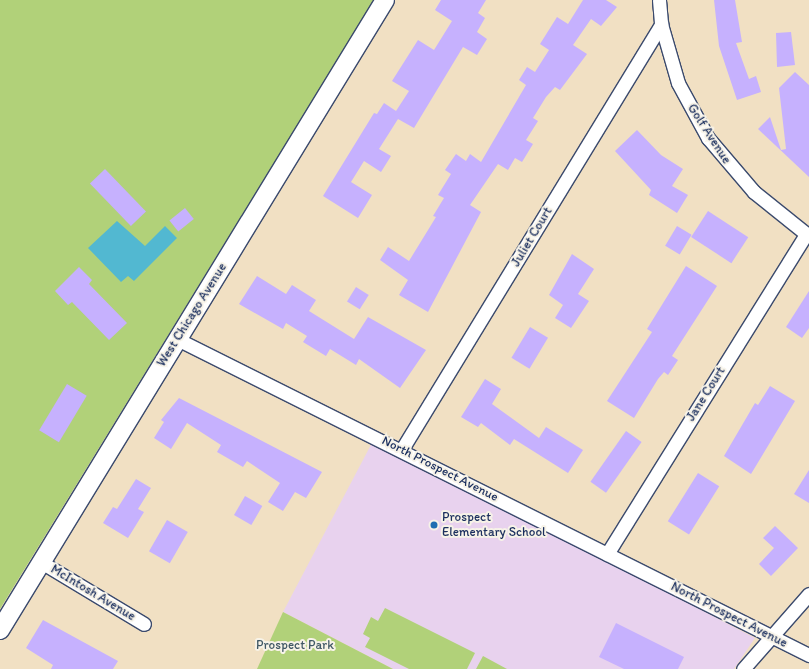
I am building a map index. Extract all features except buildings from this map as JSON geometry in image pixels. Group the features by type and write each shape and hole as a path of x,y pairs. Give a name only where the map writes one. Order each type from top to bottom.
{"main road":[{"name":"West Chicago Avenue","path":"0,630 385,0"}],"street":[{"name":"Golf Avenue","path":"659,0 661,24 678,84 708,138 754,192 807,235"},
{"name":"Juliet Court","path":"402,449 661,24"},
{"name":"Jane Court","path":"607,554 807,235"},
{"name":"North Prospect Avenue","path":"177,339 402,449 809,655"},
{"name":"McIntosh Avenue","path":"42,562 144,624"},
{"path":"743,669 769,635 809,594"}],"shaded area":[{"name":"Prospect Elementary School","path":"374,439 755,638 734,669 393,669 283,612"}],"green space":[{"path":"0,0 374,0 0,609"},
{"path":"385,608 475,653 467,669 409,669 365,647 370,638 363,634 371,617 378,621"},
{"name":"Prospect Park","path":"283,612 393,669 257,669"},
{"path":"483,656 507,669 476,669"}],"water":[{"path":"117,221 145,246 165,226 177,238 134,281 128,276 121,282 88,248"}],"place":[{"name":"Prospect Elementary School","path":"434,525"}]}
